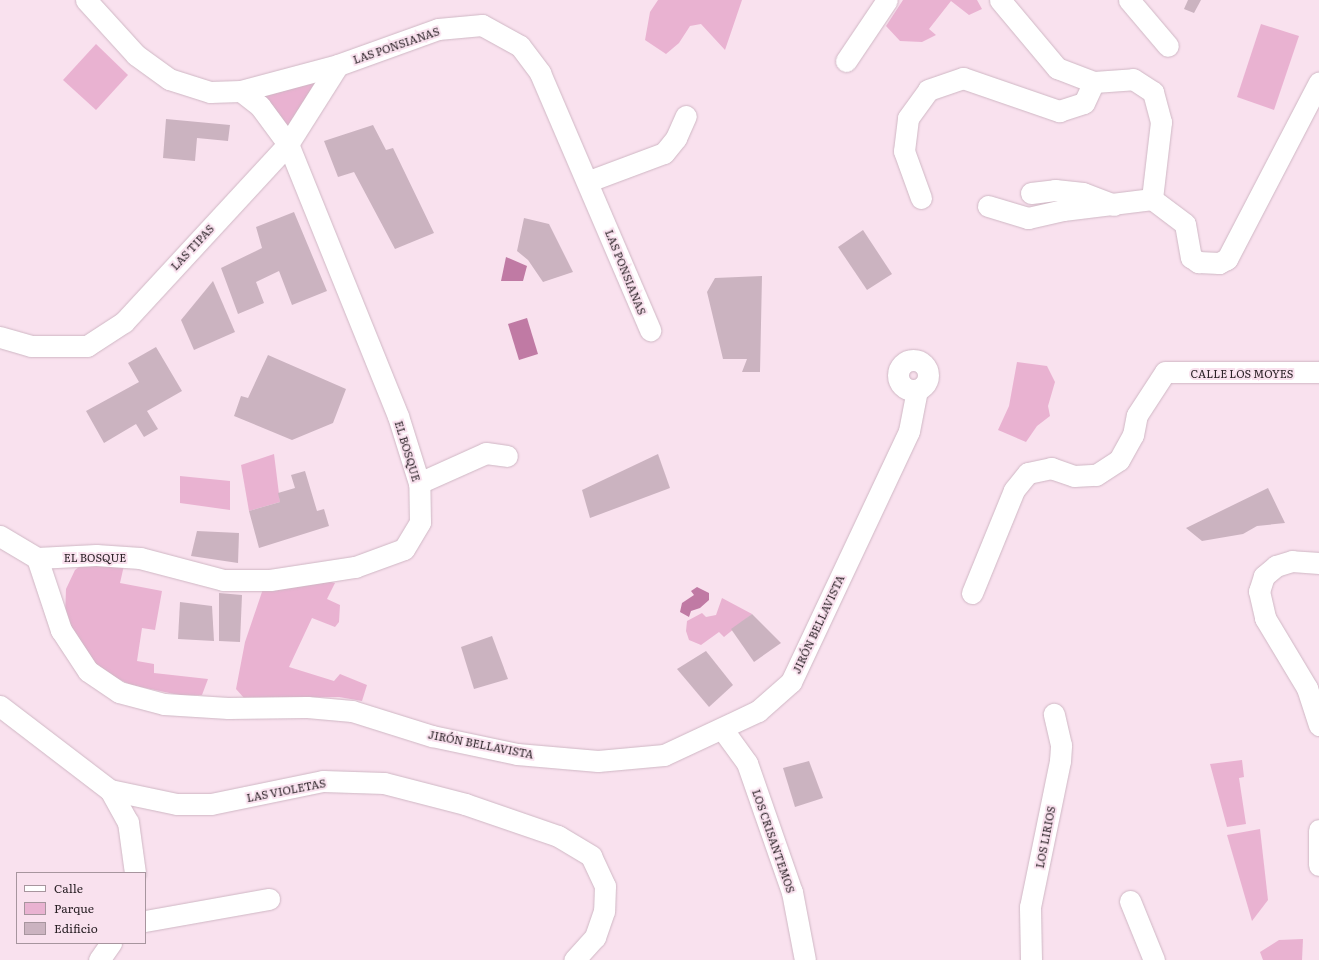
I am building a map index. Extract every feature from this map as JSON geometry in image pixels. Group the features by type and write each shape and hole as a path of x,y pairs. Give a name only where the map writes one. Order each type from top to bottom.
{"street":[{"path":"846,61 887,0"},
{"path":"1000,0 1057,68 1094,82 1133,79 1153,92 1161,122 1152,199"},
{"path":"1129,0 1168,46"},
{"name":"LAS PONSIANAS","path":"95,3 136,55 169,79 210,92 241,91 338,65 438,29 482,25 520,46 540,73 589,181 650,330"},
{"name":"LAS TIPAS","path":"0,338 31,346 87,346 124,322 288,144 338,65"},
{"path":"921,198 904,151 908,118 928,90 962,78 1059,111 1084,103 1094,82"},
{"path":"988,206 1028,218 1063,210 1114,205 1152,199 1185,224 1191,258 1211,264 1227,259 1319,82"},
{"name":"EL BOSQUE","path":"37,558 96,555 140,558 223,580 270,580 355,567 404,549 420,522 419,483 398,416 288,144 260,106 241,91"},
{"path":"589,181 664,153 676,138 686,116"},
{"path":"1031,193 1056,190 1083,193 1097,196 1114,205"},
{"name":"CALLE LOS MOYES","path":"972,592 1014,490 1028,473 1051,468 1074,476 1096,474 1119,460 1133,435 1137,415 1165,372 1319,372"},
{"name":"JIRÓN BELLAVISTA","path":"37,558 61,630 88,671 119,692 164,704 228,708 307,707 352,711 432,736 517,754 598,761 664,755 723,730 758,711 791,682 909,431 917,390"},
{"path":"419,483 486,453 507,456"},
{"path":"0,536 37,558"},
{"path":"1319,563 1292,561 1276,566 1264,576 1259,591 1264,618 1307,688 1319,725"},
{"name":"LAS VIOLETAS","path":"0,706 110,790 177,804 211,804 323,781 384,783 465,804 558,836 591,856 604,886 604,911 595,937 574,960"},
{"name":"LOS LIRIOS","path":"1031,960 1030,907 1060,761 1061,745 1054,714"},
{"name":"LOS CRISANTEMOS","path":"723,730 749,770 792,892 805,960"},
{"path":"110,790 128,822 135,872"},
{"path":"1319,830 1319,865"},
{"path":"146,921 269,899"},
{"path":"1130,901 1154,960"},
{"path":"99,960 111,944"}],"green space":[{"path":"658,0 742,0 725,50 701,24 690,26 679,43 666,54 645,40 650,12"},
{"path":"903,0 977,0 982,9 969,15 951,1 929,29 936,35 922,42 900,41 886,26"},
{"path":"1261,24 1299,36 1274,110 1237,97"},
{"path":"96,44 128,75 96,110 63,80"},
{"path":"338,65 288,144 241,91"},
{"path":"1017,362 1047,366 1055,382 1048,406 1050,416 1037,426 1026,442 998,430 1009,406"},
{"path":"274,454 280,502 249,511 241,465"},
{"path":"180,476 230,481 230,510 180,503"},
{"path":"88,560 125,561 120,583 162,591 155,630 142,628 137,661 154,664 154,673 208,679 202,695 184,696 131,685 112,676 92,661 65,616 66,589 75,570"},
{"path":"319,579 335,583 327,599 340,605 339,622 335,627 312,618 289,667 334,681 340,674 367,685 362,701 339,697 244,698 236,689 245,642 264,586"},
{"path":"722,598 752,614 724,637 719,632 701,645 689,640 686,631 687,621 702,613 706,617 716,615"},
{"path":"1242,760 1244,777 1239,778 1246,824 1227,827 1210,764"},
{"path":"1260,829 1268,900 1252,921 1227,835"},
{"path":"1303,939 1302,960 1263,960 1260,952 1279,940"}],"shaded area":[{"path":"506,257 527,266 523,281 501,281"},
{"path":"527,318 538,354 519,360 508,324"},
{"path":"697,587 709,593 709,600 700,608 691,611 689,617 680,612 682,603 694,595 691,591"}],"building":[{"path":"1188,0 1201,0 1194,13 1184,9"},
{"path":"166,119 230,125 228,141 197,138 195,161 163,158"},
{"path":"373,125 386,150 393,148 434,233 395,249 354,172 338,177 324,141"},
{"path":"294,212 327,291 292,305 279,271 256,282 264,303 238,314 221,268 262,248 256,227"},
{"path":"524,218 549,224 573,272 543,282 528,260 517,251"},
{"path":"863,230 892,274 867,290 838,247"},
{"path":"762,276 760,372 742,372 747,359 723,359 707,292 715,278"},
{"path":"213,281 235,332 194,350 181,320"},
{"path":"156,347 182,391 147,411 158,429 144,437 136,424 104,443 86,411 139,382 128,363"},
{"path":"268,355 346,389 333,423 292,440 234,416 241,396 248,398"},
{"path":"658,454 670,488 590,518 582,490"},
{"path":"305,471 317,511 324,509 329,526 259,548 249,511 280,502 278,493 295,488 291,475"},
{"path":"1268,488 1285,523 1257,526 1243,534 1202,541 1186,528"},
{"path":"197,531 239,533 238,563 191,556"},
{"path":"219,593 242,595 240,642 219,641"},
{"path":"180,602 212,606 214,641 178,639"},
{"path":"752,614 781,643 754,662 731,629"},
{"path":"492,636 508,679 474,689 461,647"},
{"path":"706,651 733,685 709,707 677,669"},
{"path":"809,761 823,798 795,807 783,768"}]}
